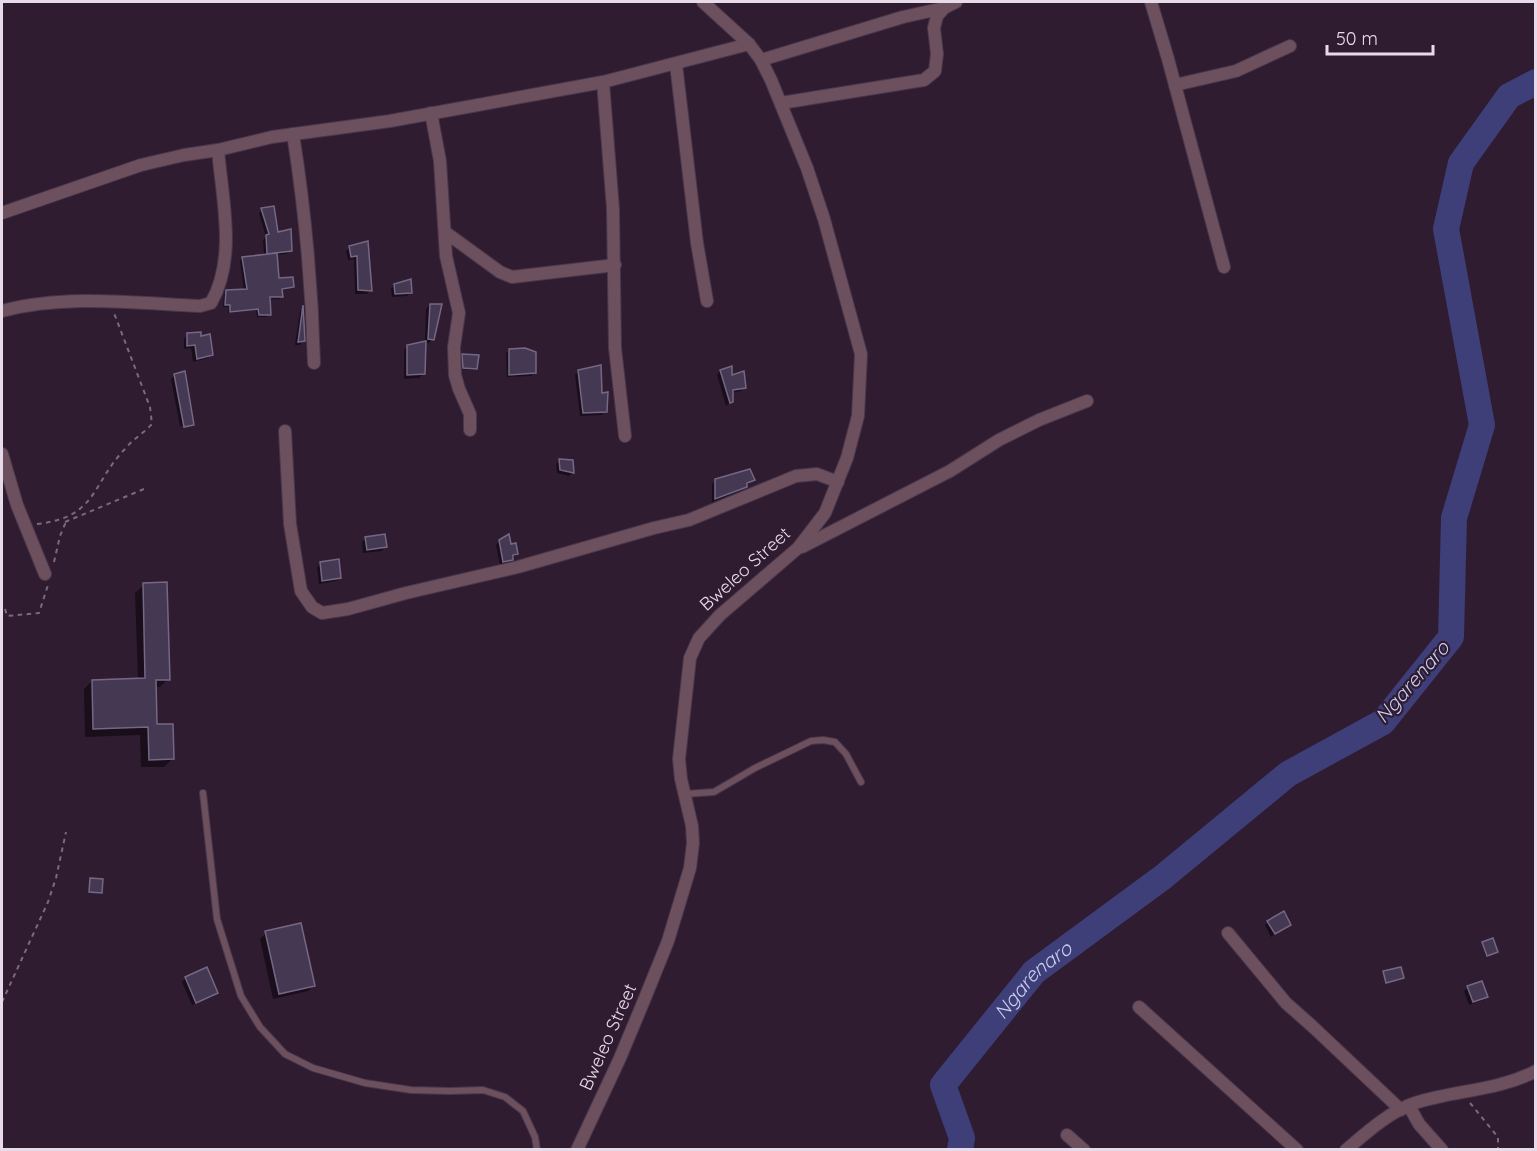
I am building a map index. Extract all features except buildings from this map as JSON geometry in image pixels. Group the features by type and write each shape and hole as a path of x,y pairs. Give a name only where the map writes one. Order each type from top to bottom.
{"street":[{"name":"Bweleo Street","path":"577,1149 621,1058 668,941 690,868 693,843 692,826 681,779 679,759 690,658 699,638 720,615 798,548 825,513 847,458 858,416 861,354 818,196 781,103 761,60 750,44 703,2"},
{"path":"761,60 903,17 944,8 956,2"},
{"path":"1150,2 1224,267"},
{"path":"781,103 924,80 934,71 937,54 934,28 937,16 944,8"},
{"path":"2,213 141,165 184,155 293,134 390,121 603,82 750,44"},
{"path":"1175,85 1236,71 1290,46"},
{"path":"676,64 697,243 707,301"},
{"path":"603,82 612,189 615,348 625,436"},
{"path":"431,113 440,161 446,256 459,313 454,347 455,375 470,414 470,430"},
{"path":"293,134 308,259 314,363"},
{"path":"2,311 44,303 110,302 200,306 212,303 221,281 225,258 225,225 218,150"},
{"path":"445,232 500,272 512,277 615,265"},
{"path":"798,548 950,471 999,440 1039,420 1087,401"},
{"path":"285,430 291,524 301,591 312,608 322,613 348,609 518,567 689,520 796,476 817,474 838,482"},
{"path":"2,454 16,505 45,574"},
{"path":"1228,933 1286,1004 1405,1108 1442,1149"},
{"path":"1139,1006 1297,1149"},
{"path":"1346,1149 1373,1128 1413,1104 1496,1086 1536,1071"},
{"path":"1067,1135 1084,1149"}],"lane":[{"path":"685,794 714,792 755,768 811,741 823,740 835,742 846,754 861,782"},
{"path":"203,793 217,919 241,996 260,1027 285,1054 313,1068 365,1083 411,1090 483,1090 505,1097 524,1111 535,1137 537,1149"}],"path":[{"path":"25,525 52,523 80,510 95,495 124,449 152,424 150,407 127,352 110,302"},
{"path":"65,522 144,489"},
{"path":"2,1002 48,902 66,832"},
{"path":"1461,1093 1498,1137 1498,1149"}],"waterway":[{"name":"Ngarenaro","path":"960,1150 962,1138 943,1085 1034,972 1163,877 1288,774 1383,722 1451,637 1454,518 1482,425 1446,229 1461,163 1509,96 1536,82"}]}
